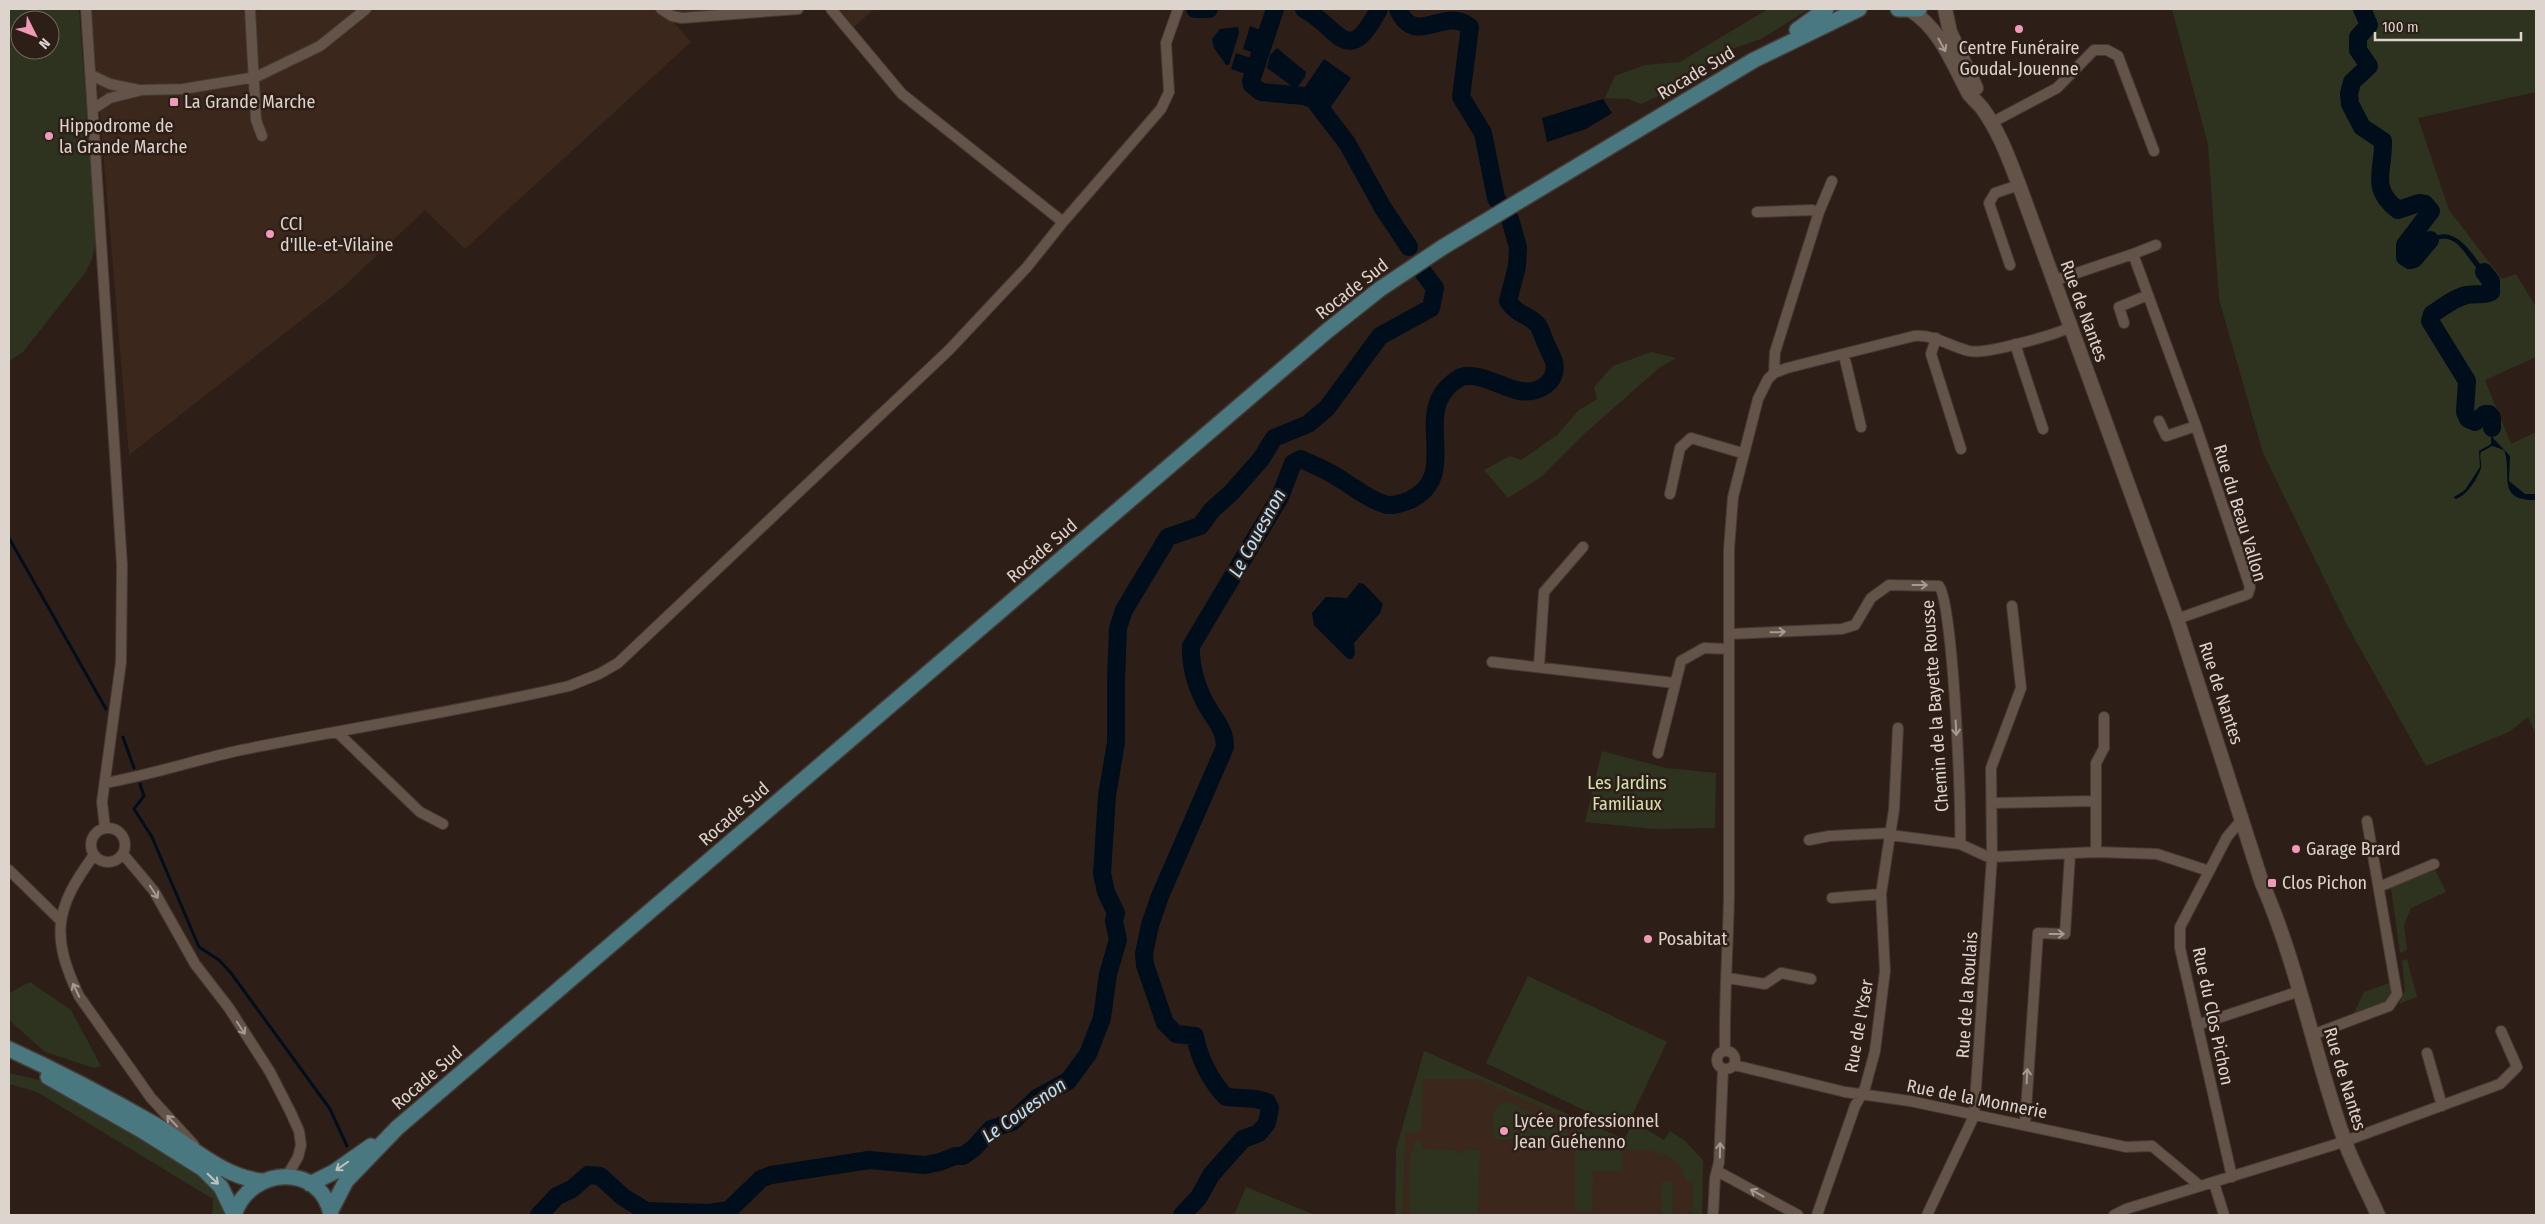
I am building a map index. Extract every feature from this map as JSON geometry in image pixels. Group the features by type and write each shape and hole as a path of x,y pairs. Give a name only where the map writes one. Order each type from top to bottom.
{"main road":[{"name":"Rocade Sud","path":"310,1184 334,1172 396,1128 1327,331 1380,289 1416,264 1515,203 1754,60 1826,9"},
{"name":"Rocade Sud","path":"1754,60 1859,9"},
{"name":"Rue de Nantes","path":"1909,9 1930,25 1972,98 1982,108 1991,123 2019,185 2053,281 2063,303 2069,328 2177,619 2243,818 2262,883 2273,909 2300,991 2344,1141 2378,1215"},
{"name":"Rue de Nantes","path":"1945,9 1950,32 1981,98 1982,108"},
{"path":"9,1050 77,1080 157,1126 233,1175 261,1181 287,1176 310,1184 322,1195 331,1213"},
{"path":"9,1050 203,1169 222,1188 234,1214"},
{"name":"Rocade Sud","path":"331,1213 346,1181 396,1128"},
{"path":"234,1214 240,1201 249,1190 261,1181"}],"street":[{"path":"86,9 122,565 121,662 102,802 104,828"},
{"path":"250,9 256,77 256,120 262,136"},
{"path":"90,74 110,84 142,90 183,89 256,77 320,46 366,9"},
{"path":"661,9 672,16 682,18 798,9"},
{"path":"831,9 902,94 1063,222"},
{"path":"105,783 141,776 241,750 338,733 569,686 599,674 618,663 949,350 1027,267 1063,222 1161,109 1169,92 1166,43 1178,12"},
{"path":"1991,123 2058,88 2094,50 2107,50 2118,56 2154,151"},
{"path":"93,109 110,98 142,90"},
{"path":"1774,373 1775,352 1819,212 1832,181"},
{"path":"2010,265 1989,203 1995,194 2019,185"},
{"path":"1757,212 1812,210 1819,212"},
{"path":"2053,281 2156,245"},
{"name":"Rue du Beau Vallon","path":"2134,254 2196,426 2250,587 2248,594 2177,619"},
{"path":"2124,323 2119,307 2148,295"},
{"path":"1725,1051 1724,1017 1728,978 1729,549 1733,496 1742,454 1762,388 1774,373 1787,368 1914,336 1924,335 1936,338 1971,352 2015,344 2069,328"},
{"path":"1936,338 1931,354 1961,449"},
{"path":"2015,344 2043,428"},
{"path":"1844,355 1861,427"},
{"name":"Rue du Beau Vallon","path":"2159,421 2166,436 2196,426"},
{"path":"1670,494 1683,442 1691,438 1742,454"},
{"path":"1539,666 1544,592 1583,547"},
{"name":"Chemin de la Bayette Rousse","path":"1730,634 1842,629 1855,625 1871,598 1889,585 1939,586 1943,591 1947,612 1956,720 1960,844"},
{"name":"Rue de la Roulais","path":"1927,1215 1974,1116 1992,857 1991,768 2021,688 2012,606"},
{"path":"1658,753 1681,662 1704,648 1729,650"},
{"path":"1492,662 1675,683"},
{"path":"2096,852 2094,801 2096,763 2104,748 2104,716"},
{"name":"Rue de l'Yser","path":"1817,1215 1855,1106 1862,1094 1875,1052 1885,971 1881,894 1894,810 1898,728"},
{"path":"338,733 420,812 443,824"},
{"path":"1992,803 2094,801"},
{"name":"Rue du Clos Pichon","path":"2232,1177 2180,948 2180,927 2228,837 2243,818"},
{"path":"2312,1035 2389,1006 2397,994 2367,821"},
{"path":"104,828 115,828 124,836 126,848 123,854 112,862 103,861 94,855 91,845 93,837 104,828"},
{"path":"1809,840 1830,836 1890,834 1960,844 1992,857 2096,852 2157,854 2210,871"},
{"path":"123,854 154,891 195,964 229,1008 270,1072 290,1110 299,1131 301,1145 298,1157 287,1176"},
{"path":"2024,1125 2038,934 2065,934 2070,854"},
{"path":"94,855 66,897 60,920 63,957 79,996 150,1098 205,1157"},
{"path":"2378,887 2434,864"},
{"path":"9,870 60,920"},
{"path":"1832,898 1881,894"},
{"path":"1728,978 1765,984 1781,973 1811,979"},
{"path":"2197,1025 2300,991"},
{"path":"2114,1215 2126,1209 2344,1141 2500,1084 2518,1067 2501,1031"},
{"path":"1724,1069 1729,1069 1734,1065 1735,1057 1725,1051"},
{"path":"1713,1215 1724,1069 1717,1061 1719,1054 1725,1051"},
{"path":"2427,1053 2442,1106"},
{"name":"Rue de la Monnerie","path":"1734,1065 1862,1094 1910,1102 2126,1147 2152,1146 2200,1186"},
{"path":"1717,1171 1798,1215"},
{"path":"2214,1183 2224,1215"}],"shaded area":[{"path":"91,9 758,9 673,21 691,42 465,249 425,210 340,290 129,455"},
{"path":"839,9 874,9 854,27"},
{"name":"Lycée professionnel Jean Guéhenno","path":"1424,1051 1624,1139 1634,1122 1703,1170 1702,1215 1395,1215 1396,1150"}],"green space":[{"name":"Hippodrome de la Grande Marche","path":"9,9 79,9 96,241 92,259 85,273 23,352 9,361"},
{"path":"1768,9 1809,9 1761,39 1732,49 1711,62 1682,85 1641,104 1628,99 1605,98 1615,76 1645,65 1680,62"},
{"path":"2172,9 2536,9 2536,92 2418,118 2449,210 2502,279 2516,274 2536,307 2536,357 2485,380 2511,444 2536,432 2536,735 2528,717 2509,732 2426,766 2347,625 2263,453 2219,299 2208,145"},
{"path":"1651,352 1676,358 1659,368 1583,435 1541,477 1508,498 1484,470 1510,456 1521,460 1557,435 1578,411 1597,399 1594,387 1613,366"},
{"name":"Les Jardins Familiaux","path":"1602,751 1666,768 1716,773 1715,828 1654,829 1585,822"},
{"path":"2430,869 2435,870 2446,892 2411,908 2404,925 2407,950 2400,953 2391,888"},
{"path":"2407,959 2417,997 2399,1004 2405,990 2402,961"},
{"path":"1528,976 1667,1042 1625,1130 1486,1063"},
{"path":"30,982 71,1010 101,1066 94,1068 45,1052 9,1020 9,993"},
{"path":"2392,982 2389,997 2385,1002 2380,1006 2352,1017 2364,992"},
{"path":"1424,1051 1624,1139 1634,1122 1664,1140 1670,1131 1685,1141 1703,1160 1702,1215 1692,1215 1693,1182 1686,1181 1677,1163 1670,1157 1643,1150 1623,1149 1622,1171 1593,1171 1592,1211 1575,1211 1575,1123 1478,1079 1423,1079 1421,1132 1405,1133 1403,1215 1396,1215 1396,1150"},
{"path":"9,1073 48,1082 188,1164 225,1198 226,1208 224,1215 212,1215 213,1199 37,1092 9,1084"},
{"path":"1508,1102 1565,1127 1568,1140 1494,1139 1493,1115 1497,1106"},
{"path":"1414,1141 1421,1141 1423,1149 1455,1150 1456,1153 1462,1153 1462,1150 1480,1150 1478,1215 1409,1215 1410,1153 1413,1153"},
{"path":"1662,1181 1673,1181 1672,1215 1661,1215"},
{"path":"1246,1187 1315,1215 1234,1215"}],"water":[{"path":"2361,9 2364,9 2371,25 2359,34 2360,50 2372,64 2360,72 2354,79 2351,85 2350,97 2357,117 2365,127 2383,135 2385,142 2380,168 2381,190 2400,209 2420,202 2402,215 2377,189 2379,179 2375,165 2381,137 2363,134 2345,104 2342,94 2344,81 2359,66 2367,63 2354,49 2356,30 2367,23"},
{"path":"1250,26 1261,30 1254,53 1243,49"},
{"path":"1238,27 1239,33 1229,65 1226,65 1214,48 1212,39 1220,29"},
{"path":"1277,48 1306,72 1305,77 1296,89 1267,68 1270,55"},
{"path":"1236,53 1254,59 1249,75 1231,69"},
{"path":"1324,59 1351,78 1330,108 1305,87"},
{"path":"1603,99 1612,113 1586,129 1547,142 1542,118"},
{"path":"2427,200 2433,211 2409,237 2405,249 2406,256 2414,260 2428,240 2439,235 2447,235 2454,237 2466,246 2492,280 2491,292 2464,293 2433,311 2431,319 2433,326 2469,378 2465,403 2468,415 2478,421 2486,411 2494,413 2493,438 2510,456 2509,481 2525,494 2536,494 2536,500 2523,499 2515,496 2510,491 2504,450 2492,446 2481,452 2481,468 2471,486 2459,498 2455,499 2454,497 2465,490 2480,467 2479,451 2491,444 2491,417 2487,415 2481,423 2476,425 2466,421 2461,402 2466,379 2426,320 2428,310 2465,287 2487,289 2490,284 2461,248 2451,240 2437,240 2428,243 2419,263 2413,268 2408,269 2401,264 2400,248 2405,233 2429,208 2422,202"},
{"path":"1359,583 1364,584 1383,604 1380,613 1354,643 1355,654 1352,659 1348,659 1314,625 1312,613 1326,597 1347,598"}],"waterway":[{"name":"Le Couesnon","path":"1195,9 1209,9"},
{"name":"Le Couesnon","path":"1275,9 1251,81 1252,85 1261,92 1304,96 1314,100 1347,143 1383,208 1409,247"},
{"name":"Le Couesnon","path":"1304,9 1343,39 1351,41 1359,37 1368,27 1379,9"},
{"name":"Le Couesnon","path":"1182,1215 1199,1197 1211,1175 1243,1139 1259,1133 1267,1123 1270,1108 1267,1102 1256,1099 1226,1097 1206,1069 1199,1053 1195,1036 1176,1034 1165,1023 1145,965 1144,954 1150,925 1160,896 1225,747 1222,732 1198,688 1193,671 1191,646 1280,497 1293,463 1301,459 1328,472 1370,498 1387,505 1410,500 1424,490 1432,477 1435,463 1435,417 1438,402 1449,386 1461,377 1469,376 1484,378 1520,391 1534,391 1550,381 1555,369 1553,358 1539,326 1515,309 1508,301 1517,266 1518,247 1510,219 1496,198 1483,133 1461,97 1470,27 1460,22 1451,21 1413,26 1405,20 1398,9"},
{"path":"2362,9 2369,25 2358,37 2358,50 2369,66 2352,82 2349,94 2350,104 2362,127 2383,141 2380,178 2381,186 2389,202 2398,210 2419,203 2425,204 2431,211 2405,245 2405,257 2410,260 2414,259 2430,240"},
{"name":"Le Couesnon","path":"539,1215 557,1196 572,1189 588,1175 600,1176 623,1197 646,1211 709,1213 729,1210 761,1179 771,1175 869,1160 925,1165 940,1162 955,1156 963,1156 974,1148 991,1129 1012,1122 1037,1098 1068,1081 1088,1054 1102,1018 1108,974 1118,940 1114,921 1116,913 1106,892 1102,873 1107,796 1116,742 1118,628 1124,610 1168,537 1200,526 1212,510 1232,492 1261,459 1274,438 1308,424 1327,408 1380,336 1431,308 1435,288 1423,272"},
{"path":"2484,272 2491,281 2491,292 2458,298 2432,314 2430,321 2467,381 2465,412 2468,419 2475,422 2485,414 2489,414 2492,418 2492,428"},
{"path":"9,538 106,709"},
{"path":"123,737 134,768"},
{"path":"140,784 144,796 134,809 152,837 199,947 219,960 231,973 330,1109 347,1146"}],"place":[{"name":"Centre Funéraire Goudal-Jouenne","path":"2019,29"},
{"name":"La Grande Marche","path":"174,102"},
{"name":"Hippodrome de la Grande Marche","path":"49,136"},
{"name":"CCI d'Ille-et-Vilaine","path":"270,234"},
{"name":"Garage Brard","path":"2296,849"},
{"name":"Clos Pichon","path":"2272,883"},
{"name":"Posabitat","path":"1648,939"},
{"name":"Lycée professionnel Jean Guéhenno","path":"1504,1131"}]}
